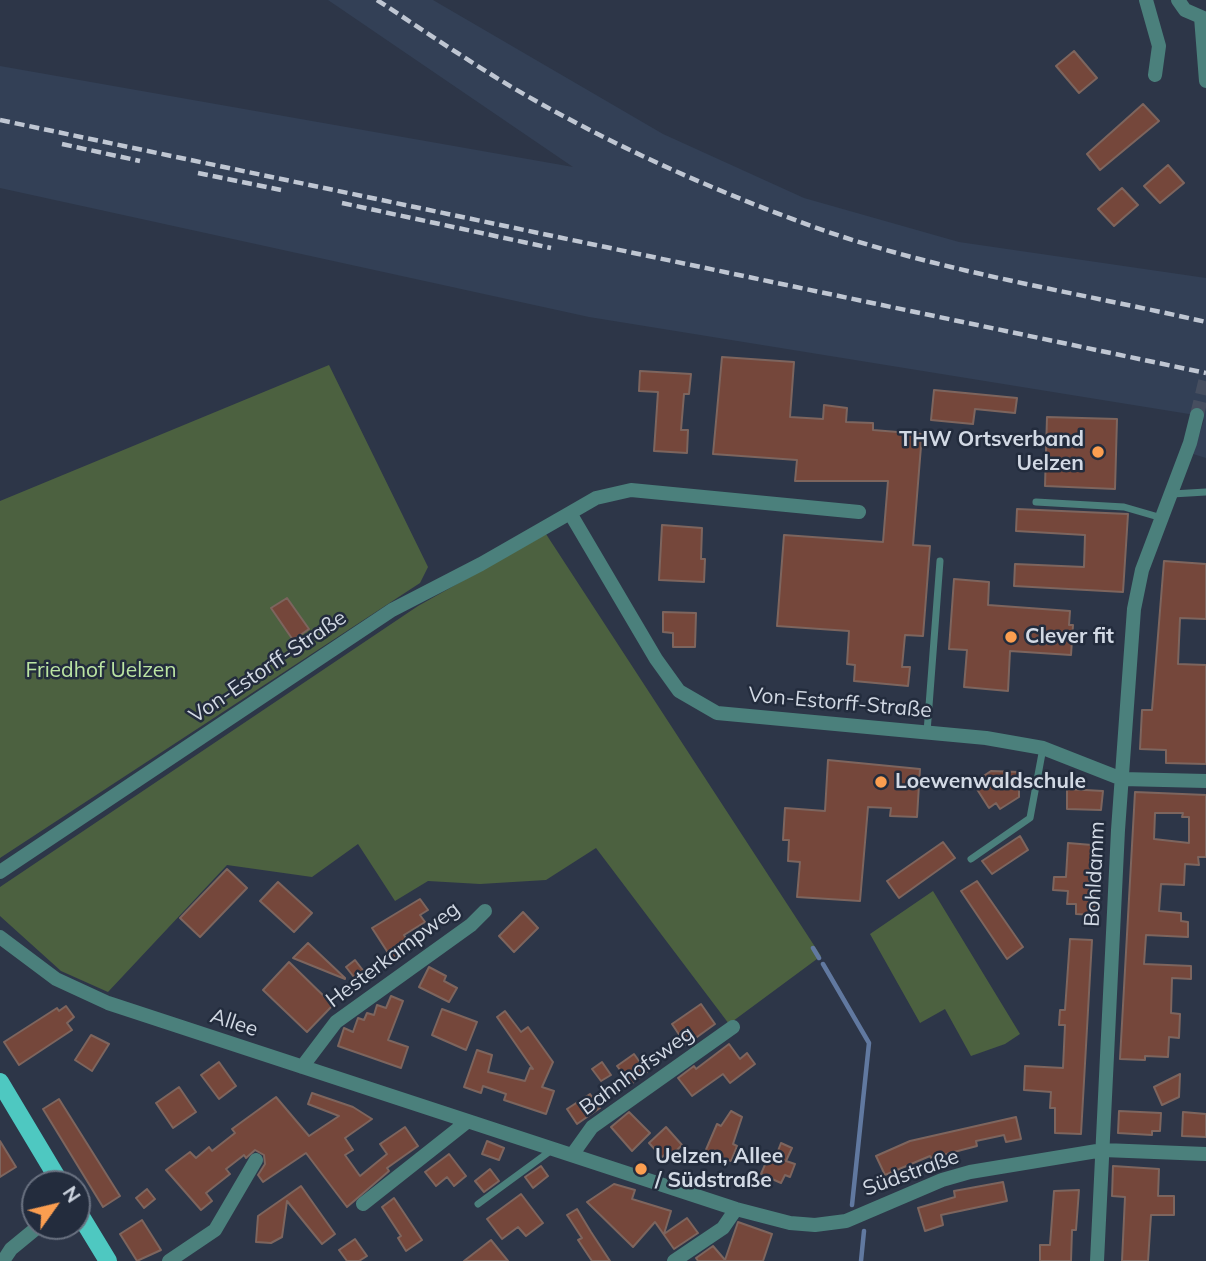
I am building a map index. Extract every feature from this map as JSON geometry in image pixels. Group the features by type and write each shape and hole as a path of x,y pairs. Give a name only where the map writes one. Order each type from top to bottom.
{"main road":[{"path":"0,1082 53,1170"},
{"path":"91,1233 108,1261"}],"street":[{"path":"1146,0 1158,46 1155,75"},
{"path":"1178,0 1185,10 1203,18 1206,81"},
{"name":"Bohldamm","path":"1097,1261 1122,779 1136,592 1190,443 1197,415"},
{"name":"Von-Estorff-Straße","path":"0,872 392,610 481,564 596,498 631,490 859,512"},
{"name":"Von-Estorff-Straße","path":"570,513 656,659 680,691 716,713 986,738 1043,748 1122,779"},
{"path":"1122,779 1206,781"},
{"name":"Hesterkampweg","path":"302,1067 321,1038 336,1023 471,925 485,911"},
{"name":"Allee","path":"0,937 56,979 93,997 736,1209"},
{"name":"Bahnhofsweg","path":"572,1155 592,1127 733,1027"},
{"path":"363,1204 468,1121"},
{"name":"Südstraße","path":"736,1209 790,1223 815,1225 846,1221 942,1180 1103,1150 1206,1154"},
{"path":"169,1261 215,1230 256,1160"},
{"path":"674,1261 723,1228 736,1209"},
{"path":"3,1261 11,1249 22,1240"}],"lane":[{"path":"1171,495 1206,492"},
{"path":"1036,502 1124,507 1162,518"},
{"path":"927,732 940,561"},
{"path":"971,859 1030,818 1043,748"},
{"path":"478,1204 554,1149"}],"shaded area":[{"path":"328,0 433,0 663,134 804,198 959,242 1206,278 1206,458 1193,454 1204,420 1189,414 589,317 0,188 0,66 573,167"}],"green space":[{"name":"Friedhof Uelzen","path":"329,365 428,567 420,583 0,858 0,501"},
{"path":"546,534 821,956 729,1024 596,848 546,880 480,884 428,881 395,901 358,844 312,877 227,865 108,992 61,971 0,916 0,887 418,606"},
{"path":"933,891 1020,1034 1005,1044 971,1056 945,1009 920,1023 870,934"}],"building":[{"path":"1074,51 1097,78 1079,93 1056,66"},
{"path":"1143,104 1159,121 1100,170 1087,154"},
{"path":"1168,165 1184,183 1160,203 1144,186"},
{"path":"1122,188 1138,205 1114,226 1098,209"},
{"path":"722,357 794,362 790,417 823,419 824,405 847,408 846,422 873,423 873,430 922,434 913,545 930,546 923,636 905,635 902,667 910,667 908,686 854,681 855,665 847,664 849,631 777,626 784,535 883,542 888,481 795,481 797,460 713,454"},
{"path":"640,371 691,374 689,394 684,394 681,430 688,430 687,453 654,451 658,392 639,391"},
{"path":"934,390 1017,398 1015,413 975,409 973,424 931,420"},
{"name":"THW Ortsverband Uelzen","path":"1047,417 1117,419 1115,489 1045,486"},
{"path":"1017,509 1128,514 1123,592 1014,586 1015,564 1084,567 1085,535 1016,531"},
{"path":"662,525 702,528 701,559 705,559 704,582 659,580"},
{"path":"1164,561 1206,564 1206,619 1180,618 1178,664 1206,665 1206,764 1166,763 1166,750 1140,749 1142,710 1152,710"},
{"name":"Clever fit","path":"954,579 989,582 988,605 1070,611 1069,625 1073,625 1071,655 1010,651 1008,691 964,687 967,650 949,649"},
{"path":"287,598 309,629 293,640 271,608"},
{"path":"663,612 696,613 695,647 673,647 673,633 663,632"},
{"path":"828,760 920,769 917,817 890,816 891,808 868,807 860,901 797,897 800,862 788,861 789,840 783,840 785,808 825,811"},
{"path":"991,771 1019,772 1019,797 1000,809 996,803 989,808 973,783"},
{"path":"1067,789 1103,791 1101,810 1067,809"},
{"path":"1135,792 1206,795 1206,857 1198,857 1199,865 1185,864 1184,885 1161,884 1159,911 1181,913 1181,921 1188,922 1188,937 1146,935 1144,964 1191,966 1191,979 1172,978 1171,1013 1180,1014 1179,1038 1169,1037 1168,1057 1120,1059","holes":["1155,813 1183,813 1182,817 1189,817 1189,843 1154,839"]},
{"path":"1020,836 1028,850 992,874 982,861"},
{"path":"943,842 955,858 899,898 887,881"},
{"path":"1068,843 1092,845 1089,892 1095,893 1094,915 1076,914 1076,904 1067,904 1068,891 1053,890 1054,877 1066,877"},
{"path":"227,869 247,888 200,937 180,918"},
{"path":"977,881 1023,947 1007,959 961,891"},
{"path":"278,882 312,913 294,932 260,901"},
{"path":"420,899 428,910 420,915 425,922 404,935 411,947 392,959 372,928"},
{"path":"523,912 538,928 514,952 499,936"},
{"path":"1070,939 1092,940 1081,1134 1055,1133 1055,1108 1050,1108 1051,1092 1024,1090 1025,1066 1063,1068 1065,1025 1059,1025 1060,1010 1065,1010"},
{"path":"308,943 345,978 345,979 293,958"},
{"path":"355,960 365,973 357,981 346,967"},
{"path":"289,962 333,1005 307,1032 263,990"},
{"path":"429,967 446,976 444,981 457,988 449,1002 419,987"},
{"path":"391,996 403,1001 388,1040 408,1047 401,1068 338,1046 344,1028 353,1032 358,1018 364,1020 367,1013 374,1015 377,1005 386,1008"},
{"path":"701,1004 715,1024 686,1045 672,1024"},
{"path":"66,1006 74,1017 67,1023 72,1030 19,1065 4,1042 57,1008 59,1011"},
{"path":"442,1009 477,1022 466,1050 432,1035"},
{"path":"505,1011 521,1032 528,1027 553,1062 542,1087 554,1091 546,1114 504,1100 506,1094 483,1086 481,1093 464,1087 477,1050 492,1055 488,1072 525,1081 530,1068 533,1069 497,1017"},
{"path":"91,1035 109,1044 92,1071 75,1060"},
{"path":"729,1044 740,1059 747,1053 755,1064 730,1083 723,1074 692,1096 678,1078 694,1066 696,1069"},
{"path":"634,1054 647,1072 631,1084 617,1066"},
{"path":"219,1062 236,1086 219,1099 201,1075"},
{"path":"602,1062 611,1075 601,1081 592,1069"},
{"path":"1180,1074 1179,1097 1162,1105 1154,1087"},
{"path":"179,1087 196,1112 173,1128 156,1103"},
{"path":"312,1093 353,1107 372,1119 345,1138 353,1150 345,1155 360,1176 387,1154 380,1144 405,1127 418,1146 387,1168 389,1171 347,1207 306,1153 263,1182 258,1175 265,1164 264,1155 255,1150 246,1158 244,1155 226,1169 230,1174 206,1193 212,1201 201,1210 166,1170 190,1152 196,1158 209,1147 212,1151 235,1133 232,1129 276,1097 309,1136 339,1116 308,1104"},
{"path":"590,1094 600,1108 577,1124 567,1109"},
{"path":"59,1099 120,1196 103,1207 91,1187 91,1170 80,1170 43,1109"},
{"path":"731,1111 742,1117 733,1144 737,1146 731,1161 726,1159 724,1164 705,1152 717,1124 721,1126"},
{"path":"1119,1111 1161,1113 1160,1131 1152,1131 1152,1135 1118,1133"},
{"path":"629,1112 650,1133 632,1151 611,1127"},
{"path":"1183,1112 1206,1114 1206,1137 1182,1136"},
{"path":"1016,1117 1021,1139 1006,1142 1004,1135 976,1141 977,1146 931,1158 930,1156 885,1175 876,1156 910,1141"},
{"path":"666,1127 682,1145 673,1154 669,1151 662,1157 649,1143"},
{"path":"0,1141 16,1167 0,1177"},
{"path":"487,1141 504,1148 499,1160 482,1154"},
{"path":"781,1143 792,1148 786,1161 795,1164 790,1177 785,1175 781,1183 761,1174 770,1153 776,1156"},
{"path":"449,1154 466,1176 454,1186 447,1177 436,1186 425,1172"},
{"path":"541,1166 548,1176 533,1188 525,1177"},
{"path":"1113,1166 1159,1169 1158,1196 1174,1196 1174,1215 1151,1215 1148,1261 1122,1261 1125,1197 1112,1196"},
{"path":"490,1169 499,1181 484,1192 475,1181"},
{"path":"1003,1182 1007,1201 941,1215 943,1225 925,1231 918,1208 955,1197 954,1191"},
{"path":"614,1184 635,1190 632,1199 671,1211 664,1234 687,1218 698,1233 674,1249 655,1222 633,1247 587,1202"},
{"path":"301,1186 335,1234 322,1244 287,1201 282,1237 271,1243 256,1242 258,1216"},
{"path":"147,1189 155,1199 144,1208 136,1198"},
{"path":"1079,1190 1076,1230 1072,1230 1071,1261 1040,1261 1040,1245 1050,1245 1054,1191"},
{"path":"521,1194 543,1223 526,1236 518,1227 502,1239 487,1219"},
{"path":"394,1198 422,1240 406,1251 398,1238 401,1236 382,1207"},
{"path":"577,1209 610,1261 592,1261 578,1240 582,1238 567,1215"},
{"path":"142,1220 161,1250 137,1261 120,1234"},
{"path":"738,1222 772,1234 763,1261 698,1261 696,1258 713,1246 725,1260"},
{"path":"355,1239 367,1256 359,1261 347,1261 339,1250"},
{"path":"491,1240 508,1261 464,1261"}],"waterway":[{"path":"813,948 819,958"},
{"path":"823,964 869,1043 852,1205"},
{"path":"861,1261 864,1231"}],"tunnel":[{"path":"1197,415 1206,378"}],"railway":[{"path":"377,0 480,68 587,129 699,182 776,213 910,257 1206,322"},
{"path":"0,120 1206,373"},
{"path":"62,144 140,161"},
{"path":"198,173 281,190"},
{"path":"342,203 551,248"}],"place":[{"name":"THW Ortsverband Uelzen","path":"1098,452"},
{"name":"Clever fit","path":"1011,637"},
{"name":"Loewenwaldschule","path":"881,782"},
{"name":"Uelzen, Allee / Südstraße","path":"641,1169"}]}
